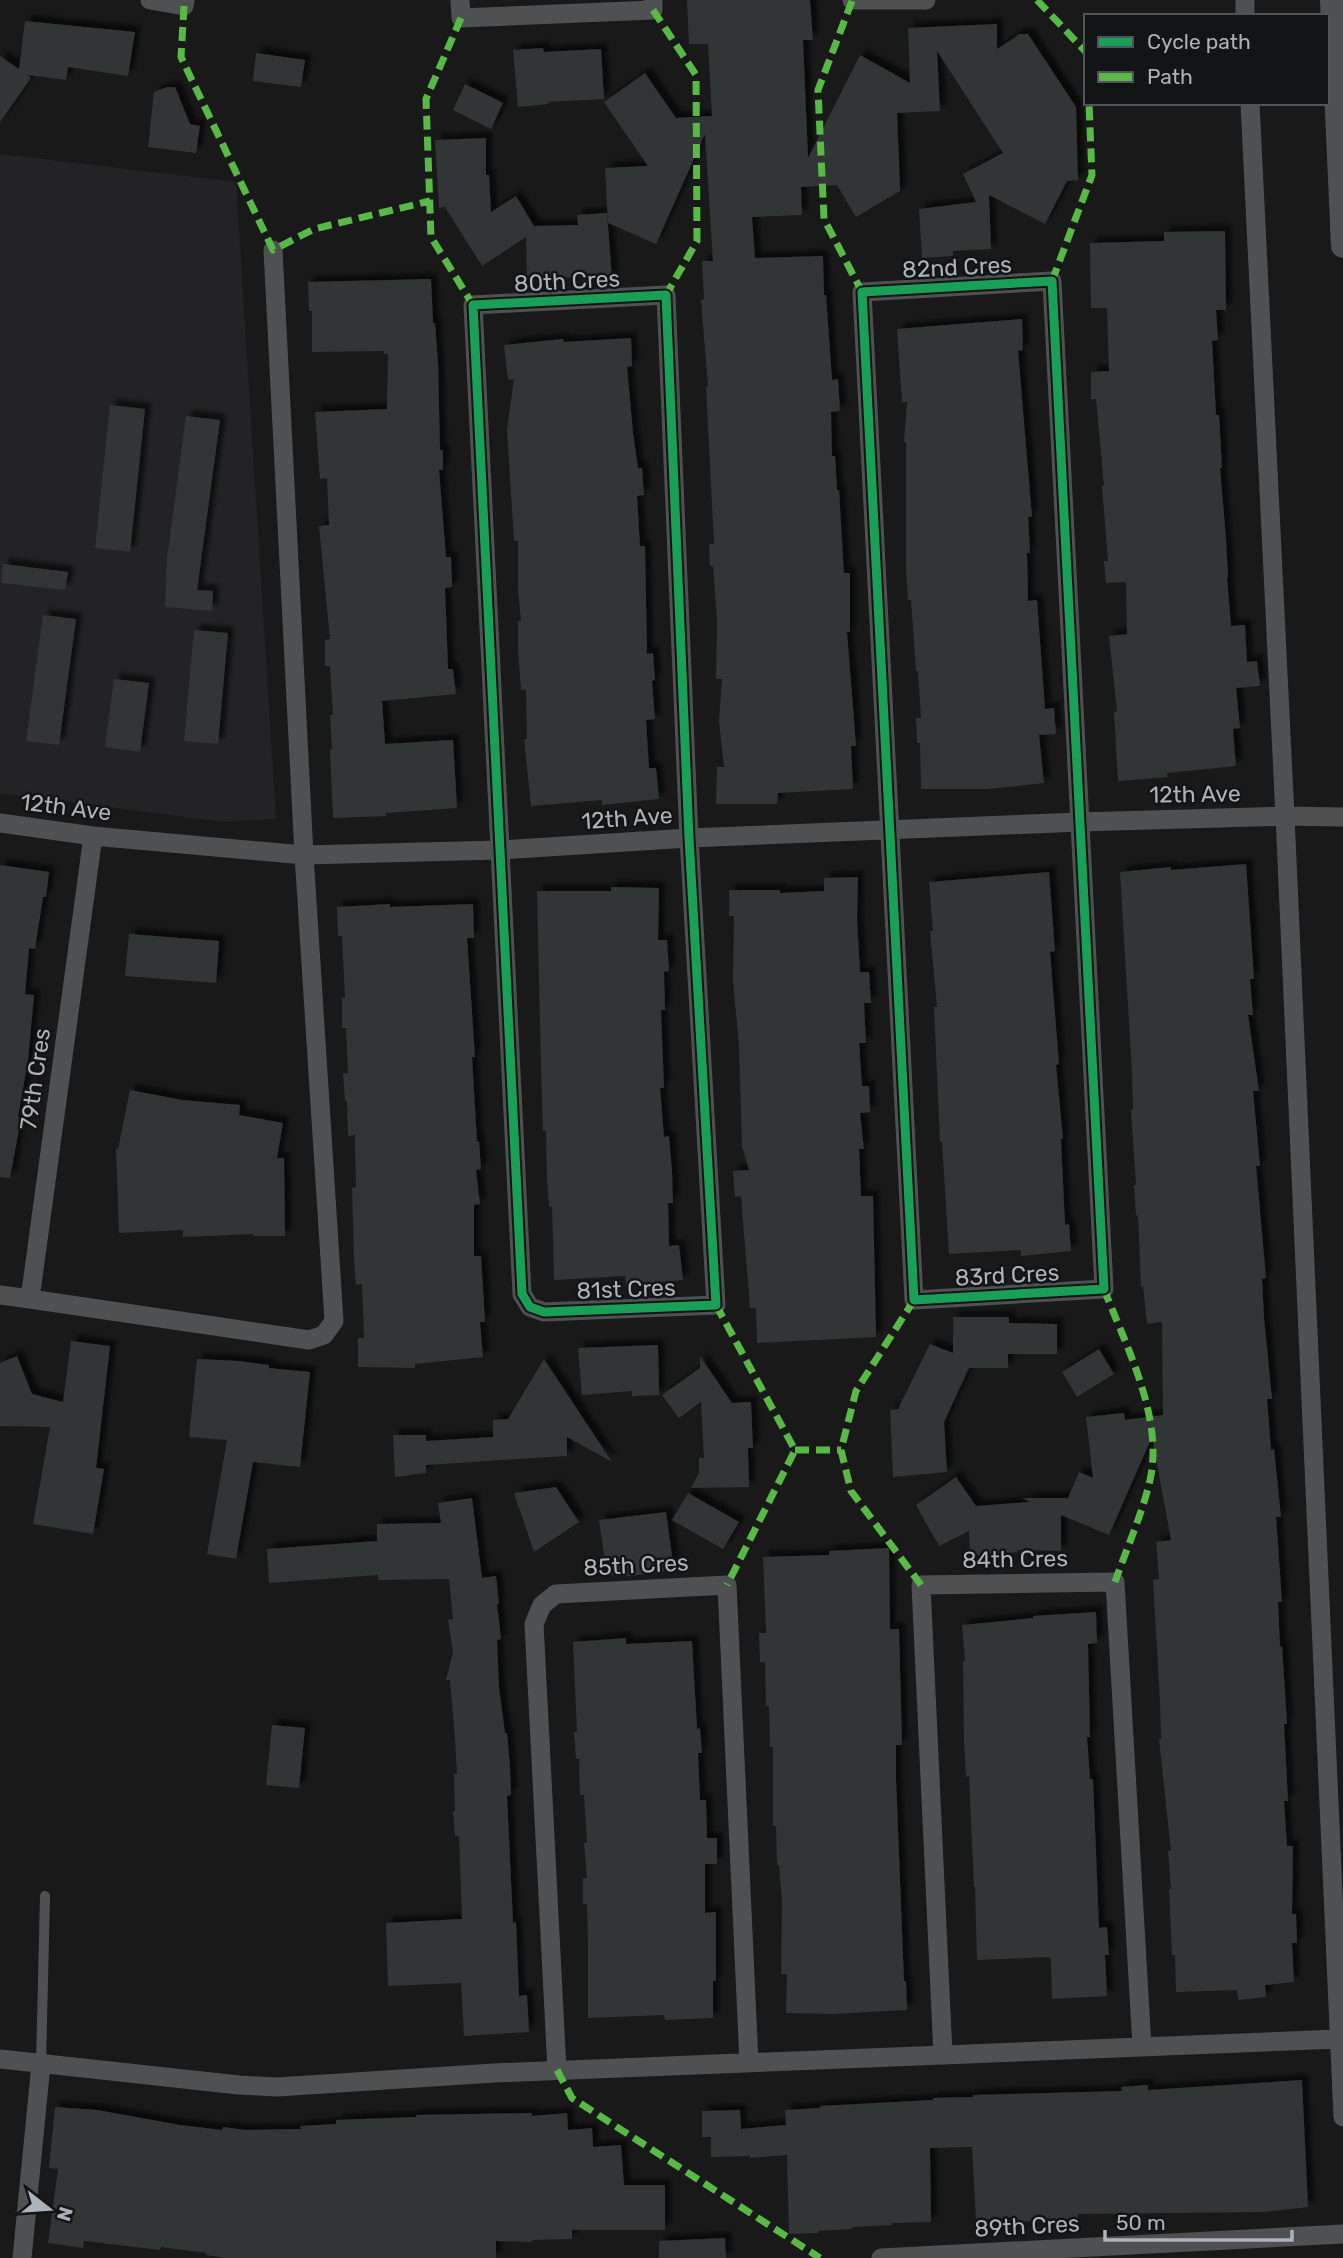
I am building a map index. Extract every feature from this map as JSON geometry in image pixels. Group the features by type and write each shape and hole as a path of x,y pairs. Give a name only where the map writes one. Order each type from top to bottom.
{"street":[{"path":"150,0 184,6 185,0"},
{"path":"460,0 461,18 653,9 653,0"},
{"path":"852,0 926,0"},
{"path":"1332,0 1343,246"},
{"path":"1250,105 1343,2117"},
{"path":"0,1295 309,1340 324,1335 334,1321 303,855 273,250"},
{"name":"82nd Cres","path":"890,830 862,292 1052,281 1080,821"},
{"name":"80th Cres","path":"500,850 473,305 666,295 689,838"},
{"name":"12th Ave","path":"0,823 93,836 303,855 500,850 689,838 1080,821 1343,817"},
{"name":"83rd Cres","path":"890,830 914,1300 1104,1289 1080,821"},
{"name":"79th Cres","path":"30,1299 93,836"},
{"name":"81st Cres","path":"500,850 522,1294 530,1307 544,1312 716,1305 689,838"},
{"name":"84th Cres","path":"943,2055 921,1585 1115,1582 1142,2047"},
{"name":"85th Cres","path":"556,2070 534,1624 542,1605 556,1594 727,1585 749,2063"},
{"path":"0,2059 277,2087 556,2070 1338,2039"},
{"path":"22,2258 41,2064"},
{"name":"89th Cres","path":"881,2258 1343,2234"}],"lane":[{"path":"41,2064 45,1896"}],"shaded area":[{"path":"0,154 236,182 276,819 223,822 0,793"}],"building":[{"path":"687,0 810,0 813,40 803,40 808,158 860,55 910,83 908,28 997,24 997,49 1020,34 1028,34 1076,107 1078,180 1067,181 1045,224 989,195 991,249 953,251 953,256 922,258 919,209 976,202 963,174 1003,153 937,51 940,111 897,113 900,191 856,217 837,185 801,187 802,215 752,217 755,258 823,256 832,380 838,379 840,411 831,412 832,456 835,456 839,490 844,573 850,573 850,632 847,632 856,746 851,746 853,789 778,793 777,804 716,804 717,767 724,767 719,721 722,679 716,679 717,618 713,566 710,566 709,544 714,544 708,387 701,300 704,299 702,261 713,261 705,134 656,244 608,223 605,168 648,166 604,102 645,73 676,118 712,116 708,44 689,44"},
{"path":"25,21 135,32 128,76 68,67 66,80 27,75 31,78 0,122 0,56 19,69"},
{"path":"543,48 544,52 601,49 604,99 548,102 549,104 518,107 513,50"},
{"path":"256,53 305,60 301,87 253,81"},
{"path":"465,84 503,103 491,129 453,110"},
{"path":"175,87 190,124 200,126 196,153 148,147 154,92"},
{"path":"486,138 486,175 489,175 491,212 516,196 534,226 578,225 577,215 607,213 612,278 582,281 582,277 527,279 526,237 482,266 445,207 439,208 435,140"},
{"path":"1225,231 1226,310 1216,310 1218,340 1212,341 1216,415 1219,415 1227,578 1231,626 1245,625 1247,662 1257,661 1260,686 1236,688 1240,728 1233,729 1236,766 1167,773 1168,777 1118,781 1114,712 1117,711 1109,636 1127,634 1126,582 1106,583 1104,561 1108,561 1104,486 1096,399 1091,399 1091,372 1109,371 1107,308 1091,308 1090,243 1164,241 1164,232"},
{"path":"431,279 438,363 440,450 443,450 443,470 439,470 446,557 451,557 452,587 445,588 448,669 453,669 456,694 382,701 385,744 453,740 457,808 386,813 386,816 333,818 330,715 333,715 330,666 325,666 325,640 330,639 319,526 329,525 327,478 320,479 315,412 387,409 388,354 384,354 384,351 312,352 312,311 309,311 308,282"},
{"path":"1022,319 1023,350 1018,351 1032,517 1028,517 1028,601 1037,600 1045,709 1054,708 1056,734 1039,735 1044,783 988,789 921,789 920,743 917,743 916,718 921,718 918,671 906,568 904,442 907,402 902,402 897,329"},
{"path":"631,338 632,366 627,367 633,433 638,468 642,468 644,495 637,496 640,546 645,546 647,654 653,653 655,680 652,681 655,719 646,720 649,768 656,768 659,799 602,805 602,800 531,806 524,739 527,739 526,690 521,690 518,649 518,621 521,621 518,541 514,541 507,430 514,379 508,380 504,345 563,339 564,342"},
{"path":"110,405 145,409 130,552 95,548"},
{"path":"186,416 220,420 197,590 213,591 212,611 165,607 167,559"},
{"path":"3,564 68,572 65,590 1,583"},
{"path":"43,615 76,619 59,745 26,741"},
{"path":"194,630 228,633 218,744 184,741"},
{"path":"114,679 149,683 140,752 105,747"},
{"path":"1246,864 1254,979 1250,979 1253,1015 1248,1015 1259,1091 1253,1091 1260,1166 1256,1166 1266,1278 1262,1279 1264,1318 1272,1399 1267,1399 1281,1517 1276,1517 1282,1602 1278,1602 1280,1647 1282,1646 1287,1724 1284,1724 1288,1801 1284,1801 1287,1846 1293,1846 1292,1914 1296,1914 1297,1943 1292,1943 1294,1982 1265,1985 1266,1997 1238,2000 1237,1990 1176,1992 1169,1889 1168,1851 1171,1851 1159,1739 1160,1702 1153,1580 1159,1579 1156,1542 1171,1540 1152,1437 1109,1535 1061,1515 1061,1551 1017,1550 970,1556 969,1531 939,1546 916,1505 956,1477 976,1506 1030,1502 1022,1498 1068,1498 1079,1472 1093,1478 1086,1417 1124,1413 1125,1420 1163,1415 1162,1322 1147,1324 1143,1286 1141,1287 1120,872"},
{"path":"0,865 49,872 35,949 29,948 25,994 34,995 28,1060 18,1117 21,1118 10,1178 0,1177"},
{"path":"1049,872 1055,951 1050,952 1059,1064 1056,1065 1063,1139 1065,1225 1069,1224 1071,1251 1021,1256 1021,1250 949,1254 940,1142 934,1007 937,1007 930,931 933,931 929,882"},
{"path":"858,877 860,972 869,972 871,1003 864,1003 866,1043 859,1043 862,1086 869,1086 870,1112 860,1113 864,1149 859,1149 861,1196 873,1196 876,1337 757,1343 756,1308 750,1308 741,1196 735,1197 733,1171 749,1170 742,1146 739,1046 733,980 734,916 729,916 729,890 780,890 780,893 824,891 824,878"},
{"path":"611,887 659,888 658,940 667,940 669,971 664,972 665,1010 661,1010 664,1088 660,1088 664,1137 669,1136 672,1171 673,1203 668,1203 669,1246 679,1245 683,1280 626,1285 625,1276 554,1280 552,1206 549,1207 546,1131 543,1131 537,891 611,891"},
{"path":"390,904 390,907 473,904 474,938 467,938 475,1057 472,1057 477,1142 479,1141 481,1169 476,1170 480,1204 474,1205 474,1256 481,1256 485,1322 480,1322 483,1357 415,1364 415,1368 358,1367 358,1338 364,1338 362,1284 356,1285 354,1260 352,1188 356,1187 355,1135 348,1136 345,1101 343,1073 348,1073 346,1028 342,1028 342,998 345,998 342,936 338,936 337,907"},
{"path":"129,934 219,941 216,983 125,976"},
{"path":"130,1090 182,1100 240,1105 239,1115 283,1123 277,1158 284,1158 285,1236 253,1234 183,1237 183,1230 119,1233 116,1149"},
{"path":"953,1317 1009,1317 1009,1323 1057,1324 1057,1354 1008,1354 1008,1368 969,1368 944,1422 947,1472 893,1477 890,1410 898,1409 930,1344 953,1353"},
{"path":"71,1341 110,1346 96,1468 104,1469 93,1534 33,1524 50,1427 0,1426 0,1363 17,1356 32,1394 63,1402"},
{"path":"658,1345 659,1395 632,1396 632,1391 582,1395 578,1348"},
{"path":"1099,1349 1114,1374 1077,1397 1062,1372"},
{"path":"700,1356 732,1403 751,1402 753,1448 748,1448 749,1487 691,1488 699,1473 699,1458 704,1458 701,1402 679,1418 662,1395 700,1368"},
{"path":"197,1359 238,1361 269,1365 269,1368 310,1372 300,1467 253,1462 236,1559 207,1554 227,1440 189,1437"},
{"path":"544,1359 612,1462 567,1437 567,1456 426,1465 426,1473 395,1477 393,1435 426,1435 426,1441 493,1437 493,1420 508,1419"},
{"path":"556,1487 579,1522 534,1552 514,1493"},
{"path":"688,1493 739,1522 723,1549 672,1520"},
{"path":"472,1498 482,1578 496,1576 499,1604 499,1688 510,1767 511,1795 507,1796 513,1923 516,1922 519,1996 527,1995 529,2032 464,2036 461,1983 388,1986 386,1923 462,1919 459,1836 455,1836 453,1811 454,1774 457,1774 455,1738 450,1680 446,1680 453,1652 448,1620 453,1619 449,1579 378,1580 378,1575 269,1583 267,1549 377,1541 377,1524 441,1523 438,1503"},
{"path":"666,1512 674,1570 632,1576 607,1575 599,1520"},
{"path":"889,1548 890,1629 899,1629 902,1745 896,1745 896,1779 907,2010 833,2014 786,2013 787,1974 781,1974 782,1902 776,1826 773,1826 773,1747 770,1747 769,1706 766,1706 765,1662 760,1662 759,1633 766,1633 763,1557 829,1555 829,1551"},
{"path":"1096,1612 1097,1643 1088,1644 1090,1737 1087,1737 1090,1779 1093,1779 1099,1928 1107,1927 1107,1996 1052,1999 1051,1959 1048,1957 977,1960 969,1776 966,1777 964,1742 965,1661 962,1625 1033,1616"},
{"path":"626,1638 626,1644 692,1641 697,1729 700,1728 702,1753 698,1753 700,1800 706,1800 707,1838 717,1838 717,1864 705,1864 705,1913 716,1912 713,2018 665,2020 664,2015 588,2018 587,1904 583,1904 583,1878 587,1878 584,1843 587,1843 584,1795 580,1795 579,1759 576,1759 574,1732 577,1732 573,1642"},
{"path":"272,1725 305,1728 299,1788 266,1785"},
{"path":"1302,2080 1308,2207 1265,2212 1078,2214 1078,2219 1016,2222 1016,2217 976,2220 972,2147 930,2148 931,2222 892,2223 789,2234 787,2155 711,2157 711,2137 702,2137 702,2111 740,2110 741,2129 786,2125 785,2110 820,2106 933,2100 973,2095 1122,2091 1121,2087 1148,2085 1148,2090"},
{"path":"55,2107 97,2110 222,2130 223,2127 245,2130 301,2129 300,2126 336,2124 336,2120 416,2115 532,2113 532,2116 567,2113 568,2130 592,2128 593,2147 621,2145 624,2185 665,2185 665,2230 572,2230 572,2239 496,2241 496,2258 225,2258 161,2247 160,2250 84,2241 83,2248 48,2243 58,2169 49,2168"},
{"path":"725,2238 726,2258 659,2258 659,2241"}],"marked path":[{"path":"1037,0 1084,50"},
{"path":"852,1 818,90 824,219 862,292"},
{"path":"184,6 181,57 273,250 314,229 430,201"},
{"path":"653,10 696,75 697,241 666,295"},
{"path":"461,18 426,99 431,237 473,305"},
{"path":"1052,281 1092,175 1089,105"},
{"path":"1104,1289 1140,1383 1152,1432 1153,1456 1143,1505 1115,1582"},
{"path":"914,1300 856,1391 841,1450 851,1491 921,1585"},
{"path":"716,1305 795,1450 727,1585"},
{"path":"795,1450 841,1450"},
{"path":"557,2070 572,2098 820,2258"}],"cycle path":[{"path":"1052,281 1104,1289 914,1300 862,292 1052,281"},
{"path":"666,295 689,838 716,1305 544,1312 530,1307 522,1294 473,305 666,295"}]}
